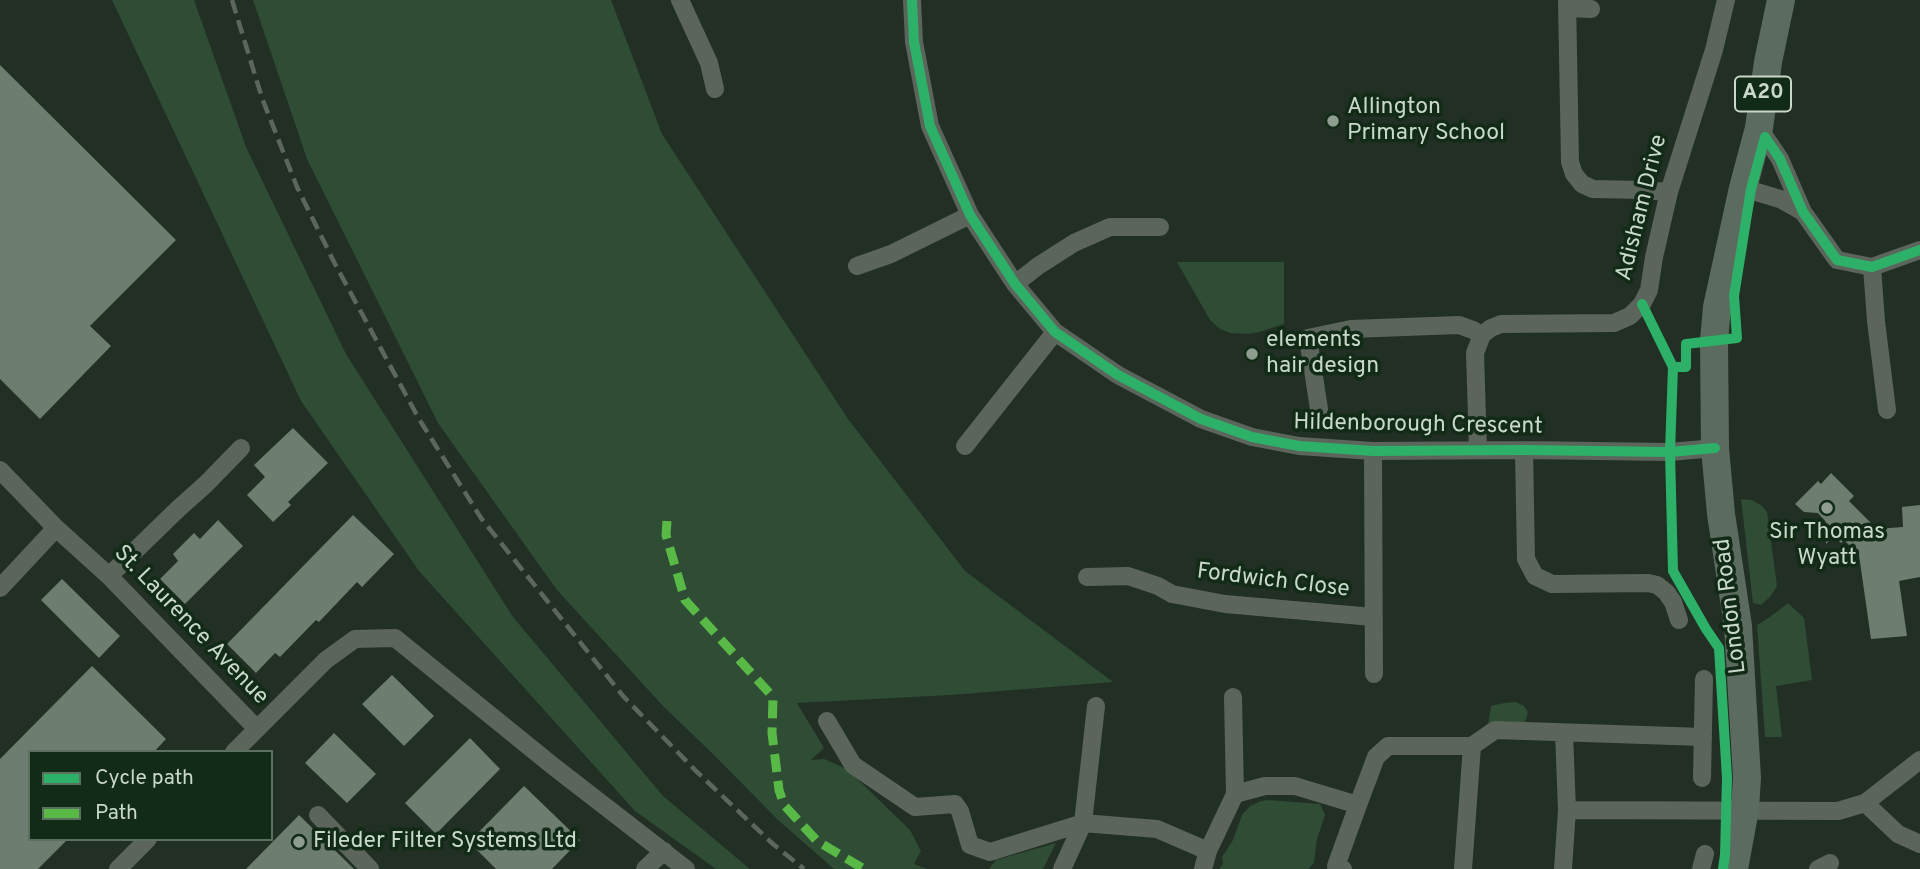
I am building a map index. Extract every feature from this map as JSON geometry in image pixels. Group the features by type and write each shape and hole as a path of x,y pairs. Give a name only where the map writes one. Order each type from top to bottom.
{"main road":[{"name":"A20","path":"1743,188 1759,128 1768,62 1781,0"},
{"name":"London Road","path":"1734,869 1745,809 1747,778 1738,626 1721,514 1715,448 1714,341 1717,307 1743,188"}],"street":[{"path":"680,0 709,63 715,89"},
{"name":"Hildenborough Crescent","path":"912,0 914,42 930,126 970,215 1015,284 1055,332 1118,375 1201,419 1252,437 1320,449 1670,452 1715,448"},
{"name":"Adisham Drive","path":"1482,335 1501,324 1614,323 1630,316 1642,304 1649,290 1669,192 1714,50 1726,0"},
{"path":"1591,9 1568,4 1570,162 1574,174 1582,184 1593,189 1669,192"},
{"path":"1759,128 1780,159 1803,212 1838,260 1872,267 1920,250"},
{"path":"1743,188 1780,199 1803,212"},
{"path":"856,266 891,254 970,215"},
{"path":"1015,284 1074,243 1110,227 1160,227"},
{"path":"1872,267 1887,410"},
{"path":"1319,409 1308,338 1351,329 1459,325 1482,335 1475,353 1478,450"},
{"path":"965,446 1055,332"},
{"path":"109,576 241,448"},
{"path":"1524,450 1526,559 1535,576 1552,584 1657,585 1674,602 1679,620"},
{"path":"1373,451 1374,674"},
{"name":"St. Laurence Avenue","path":"0,470 56,528 109,576 257,729 326,660 355,639 395,638 686,869"},
{"path":"0,588 56,528"},
{"name":"Fordwich Close","path":"1087,577 1128,576 1158,586 1172,594 1225,604 1373,617"},
{"path":"1702,778 1704,679"},
{"path":"827,721 853,765 915,807 955,804 960,811 970,845 990,852 1083,823 1157,830 1206,860 1235,794 1233,697"},
{"path":"1062,869 1083,823 1096,706"},
{"path":"236,750 257,729"},
{"path":"1338,868 1376,757 1388,746 1472,746 1495,730 1703,737"},
{"path":"1563,869 1567,810 1564,733"},
{"path":"1463,869 1472,746"},
{"path":"1567,810 1838,811 1865,803 1920,760"},
{"path":"1235,794 1265,786 1295,786 1358,805"},
{"path":"1865,803 1898,834 1920,844"},
{"path":"318,815 370,869"},
{"path":"118,869 146,841"},
{"path":"645,869 664,851"}],"green space":[{"path":"112,0 194,0 246,147 346,354 513,617 663,796 750,869 716,869 635,811 419,571 301,401"},
{"path":"253,0 611,0 662,134 848,419 965,571 1113,682 951,695 797,703 824,748 811,760 824,759 847,769 910,830 921,851 914,864 927,869 834,869 778,820 663,706 557,590 438,423 307,159"},
{"path":"1177,262 1284,262 1284,324 1248,334 1220,329 1210,320"},
{"path":"1741,499 1752,500 1767,512 1777,586 1761,605 1753,603"},
{"path":"1788,603 1804,618 1812,680 1776,686 1782,737 1765,737 1757,625"},
{"path":"1516,702 1528,712 1524,725 1488,725 1491,706"},
{"path":"1268,800 1320,804 1325,815 1317,839 1314,863 1308,869 1219,869 1242,815 1250,806"},
{"path":"1056,843 1043,869 989,869 996,860"}],"building":[{"path":"0,65 176,240 90,326 111,346 40,419 0,379"},
{"path":"293,428 328,463 288,502 291,505 273,522 247,495 265,477 254,465"},
{"path":"1831,473 1854,496 1849,501 1877,529 1903,527 1902,507 1920,505 1920,577 1899,581 1907,636 1871,639 1859,555 1844,540 1841,543 1834,536 1826,544 1826,522 1818,513 1804,512 1795,504 1818,481 1821,484"},
{"path":"353,515 394,554 362,587 357,582 319,622 316,620 280,657 275,653 256,673 227,644"},
{"path":"218,520 243,546 185,604 160,579 178,561 173,554 194,533 200,539"},
{"path":"62,579 120,636 99,658 41,600"},
{"path":"92,666 166,739 156,750 28,750 28,841 66,841 38,869 0,869 0,759"},
{"path":"392,675 434,716 404,746 362,704"},
{"path":"334,733 376,774 347,803 305,763"},
{"path":"470,738 500,769 436,834 405,803"},
{"path":"524,786 580,840 552,869 496,869 469,842"},
{"name":"Fileder Filter Systems Ltd","path":"299,815 354,869 246,869"}],"railway":[{"path":"232,0 262,98 297,187 335,264 419,419 481,518 623,696 696,771 773,844 804,869"}],"marked path":[{"path":"667,521 666,535 685,600 773,697 772,733 779,790 784,805 817,841 864,869"}],"cycle path":[{"path":"912,0 914,42 930,126 970,215 1015,284 1055,332 1118,375 1201,419 1252,437 1299,446 1373,451 1670,452 1715,448"},
{"path":"1765,137 1780,159 1803,212 1837,260 1872,267 1920,250"},
{"path":"1673,367 1686,367 1686,344 1737,338 1734,296 1751,189 1765,137"},
{"path":"1642,304 1673,367 1670,452 1673,571 1719,648 1727,778 1723,869"}],"place":[{"name":"Allington Primary School","path":"1333,121"},
{"name":"elements hair design","path":"1252,354"},
{"name":"Sir Thomas Wyatt","path":"1827,508"},
{"name":"Fileder Filter Systems Ltd","path":"299,842"}]}
